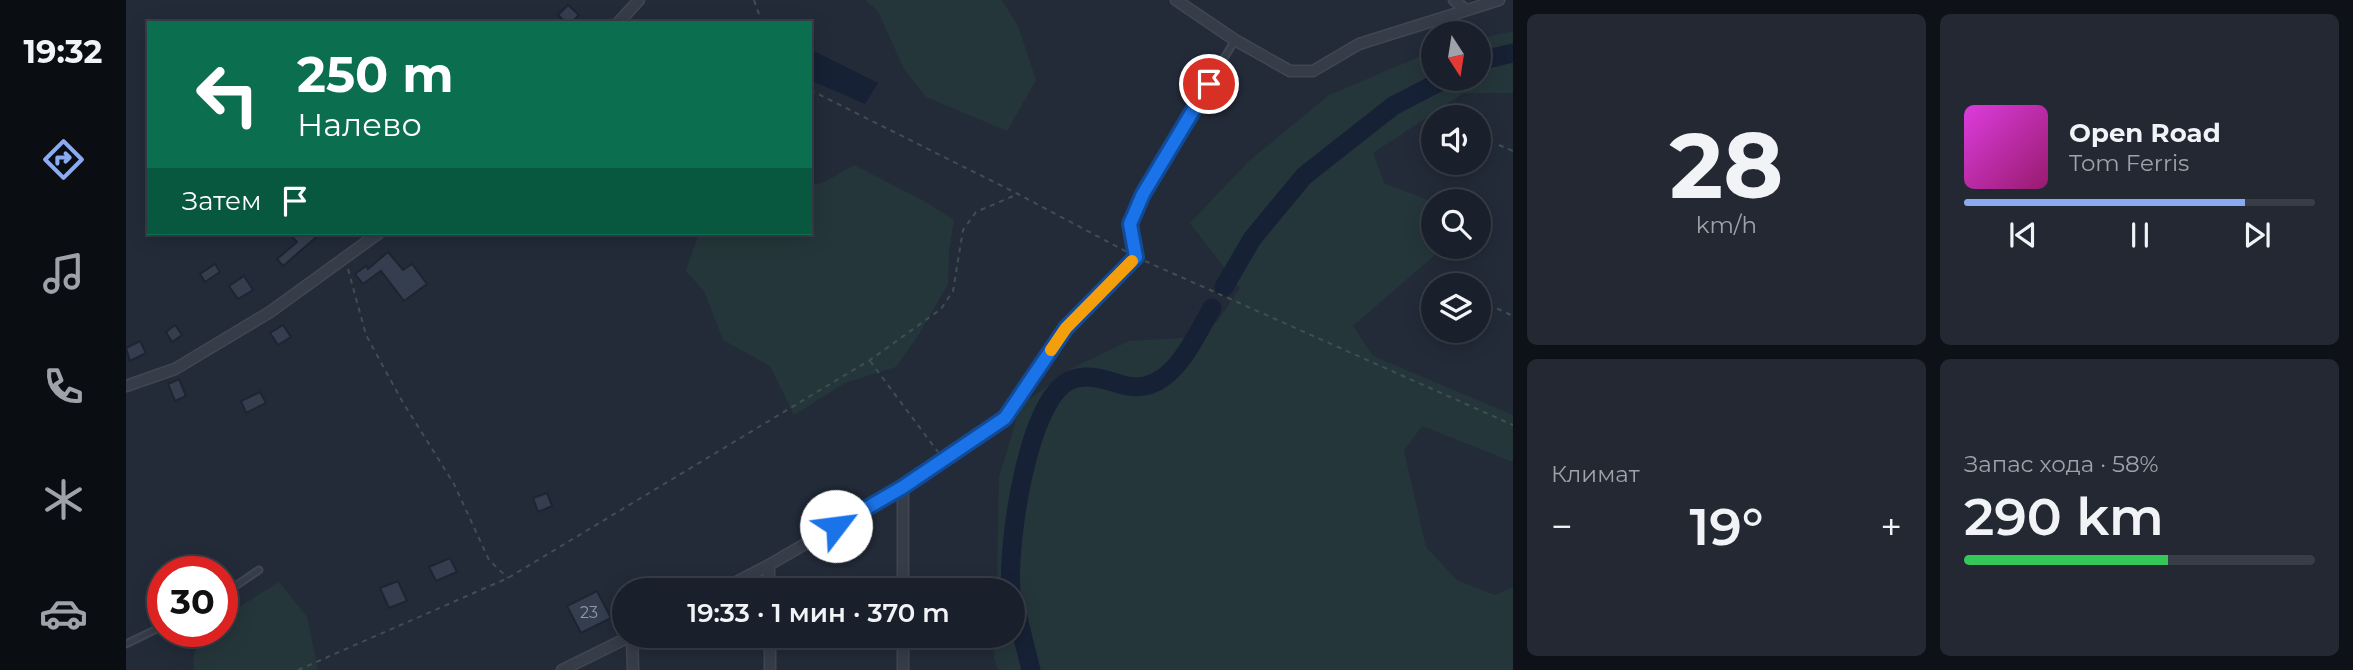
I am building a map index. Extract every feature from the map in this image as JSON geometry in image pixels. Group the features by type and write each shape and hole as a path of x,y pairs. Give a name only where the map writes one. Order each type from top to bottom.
{"street":[{"path":"620,21 639,0"},
{"path":"1176,0 1235,40 1290,71 1313,71 1359,44 1499,0"},
{"path":"1454,0 1466,10"},
{"path":"126,386 175,369 270,312 374,235"},
{"path":"744,578 903,487 1005,418 1066,328 1136,257"},
{"path":"903,487 903,578"},
{"path":"769,565 769,578"},
{"path":"562,670 612,646"},
{"path":"632,648 633,670"},
{"path":"770,648 770,670"},
{"path":"903,648 903,670"}],"lane":[{"path":"1136,257 1130,224 1143,194 1235,40"},
{"path":"238,584 260,570"},
{"path":"126,644 147,634"}],"path":[{"path":"754,0 761,21"},
{"path":"812,91 1018,194 1136,257 1513,425"},
{"path":"1499,145 1513,151"},
{"path":"299,670 508,578 870,360 941,309 953,291 963,230 976,212 1018,194"},
{"path":"346,257 366,335 402,401 454,484 489,560 508,578"},
{"path":"1491,306 1513,316"},
{"path":"870,360 944,459"}],"shaded area":[{"path":"865,0 1002,0 1018,26 1036,80 1007,131 926,97 904,69 878,11"},
{"path":"1513,31 1513,93 1464,93 1446,105 1421,105 1421,121 1373,153 1384,183 1421,197 1421,259 1430,259 1353,326 1373,356 1513,415 1513,462 1422,426 1404,451 1426,547 1457,580 1495,595 1513,587 1513,670 998,670 994,648 1025,648 1025,578 997,578 999,478 1020,406 1072,368 1129,341 1183,338 1217,322 1240,288 1190,223 1249,161 1329,95 1421,56 1421,91 1491,91 1491,36"},
{"path":"854,165 924,201 954,220 948,284 918,336 896,367 845,383 794,415 770,366 723,340 704,291 686,271 698,235 812,235 812,185 823,183"},
{"path":"279,582 307,617 318,670 194,670 193,658 196,647 238,647 238,608"}],"water":[{"path":"812,50 878,83 865,104 812,81"}],"building":[{"path":"568,5 579,15 573,21 564,21 558,15"},
{"path":"291,235 319,235 283,266 277,259 297,242"},
{"path":"388,252 403,270 412,264 427,284 404,301 381,271 363,284 355,274 366,266 368,269"},
{"path":"215,264 220,272 205,282 200,274"},
{"path":"244,276 253,290 238,299 229,286"},
{"path":"175,325 182,335 172,342 166,332"},
{"path":"283,325 291,337 278,345 270,333"},
{"path":"140,341 146,353 130,361 126,348"},
{"path":"179,379 186,396 175,401 168,384"},
{"path":"260,392 266,403 246,413 241,401"},
{"path":"547,493 552,506 538,512 533,498"},
{"path":"450,558 457,572 436,581 429,567"},
{"path":"398,581 407,601 389,608 380,588"},
{"path":"597,591 611,618 581,633 567,606"}],"waterway":[{"path":"1491,58 1513,53"},
{"path":"1224,287 1252,239 1304,176 1393,106 1422,91"},
{"path":"1011,578 1013,542 1023,476 1043,414 1056,392 1071,380 1084,377 1140,387 1154,383 1167,375 1178,363 1212,308"},
{"path":"1025,646 1031,670"}],"slow traffic":[{"path":"1051,350 1066,328 1132,261"}],"route":[{"path":"836,526 903,487 1005,418 1066,328 1136,257 1130,224 1143,194 1209,84"}]}
